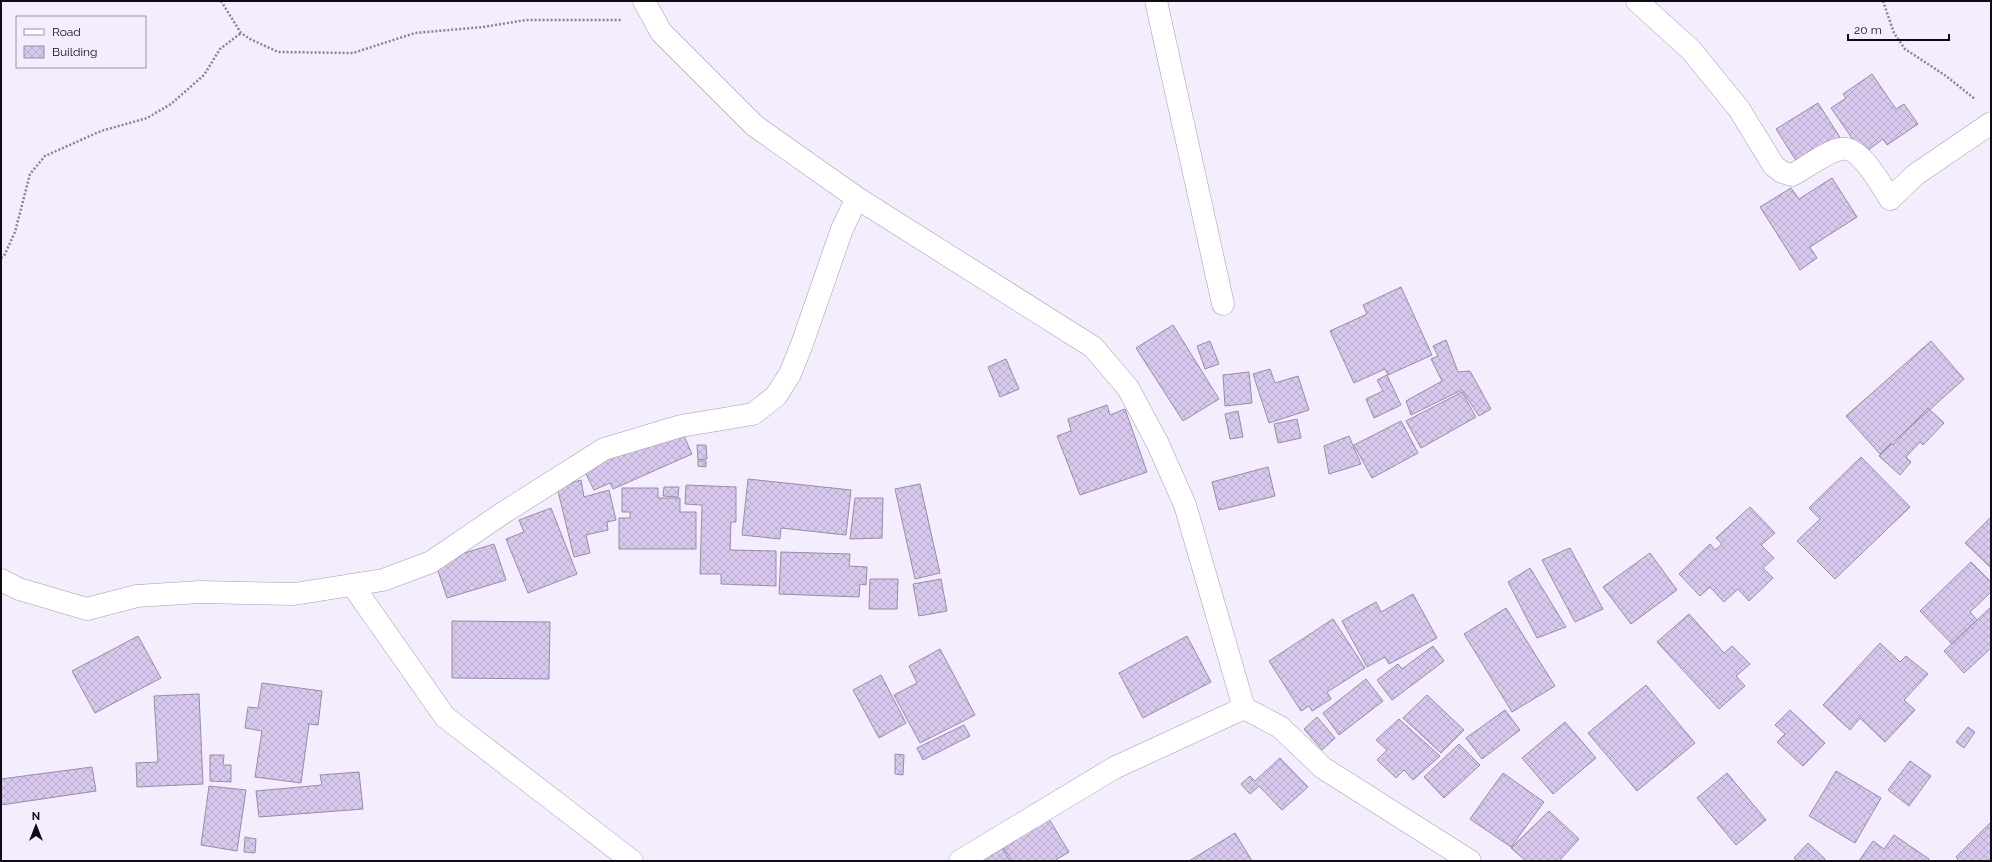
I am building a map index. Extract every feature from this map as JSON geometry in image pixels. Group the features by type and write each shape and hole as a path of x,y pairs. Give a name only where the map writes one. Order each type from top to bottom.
{"street":[{"path":"1156,1 1223,304"},
{"path":"1637,1 1691,50 1739,109 1774,166 1782,172 1792,174 1841,148 1853,150 1866,163 1890,199 1915,174 1990,124"},
{"path":"648,8 661,32 755,126 857,198 1093,348 1128,388 1158,444 1185,505 1244,708 1280,727 1323,768 1470,861"},
{"path":"1,580 19,589 87,609 137,596 200,592 294,594 353,586 383,580 431,562 503,513 604,449 681,426 754,414 776,396 790,374 842,229 857,198"},
{"path":"353,586 445,717 632,861"},
{"path":"960,861 1114,768 1244,708"}],"path":[{"path":"221,1 242,33 250,39 278,52 353,53 415,33 483,27 526,20 613,22 648,8"},
{"path":"1883,1 1894,33 1905,49 1973,96 1990,124"},
{"path":"1,258 4,256 15,232 30,174 45,156 101,131 147,118 171,104 204,75 220,49 242,33"}],"building":[{"path":"1872,74 1896,109 1904,104 1918,124 1887,145 1883,139 1863,154 1831,108 1846,98 1843,94"},
{"path":"1818,103 1841,139 1797,162 1776,129"},
{"path":"1832,178 1857,217 1810,247 1817,258 1800,270 1760,207 1791,188 1799,199"},
{"path":"1401,287 1432,355 1388,375 1385,369 1354,383 1330,331 1367,314 1363,305"},
{"path":"1173,325 1219,399 1183,421 1136,348"},
{"path":"1446,340 1458,372 1470,371 1491,409 1479,416 1462,390 1411,415 1406,401 1442,381 1431,359 1438,356 1433,346"},
{"path":"1210,341 1219,364 1205,369 1197,346"},
{"path":"1931,341 1964,379 1880,454 1846,416"},
{"path":"1006,359 1019,389 1000,397 988,367"},
{"path":"1270,369 1275,383 1298,376 1309,410 1269,423 1253,374"},
{"path":"1249,372 1252,403 1225,406 1223,375"},
{"path":"1387,375 1401,405 1374,418 1366,399 1383,391 1377,380"},
{"path":"1462,392 1476,417 1421,448 1406,421"},
{"path":"1107,405 1110,415 1125,409 1147,472 1080,495 1057,436 1071,431 1068,419"},
{"path":"1928,408 1944,423 1923,445 1920,442 1906,457 1911,462 1900,475 1879,456 1891,443 1893,445"},
{"path":"1238,411 1243,437 1230,439 1225,414"},
{"path":"1297,419 1301,438 1278,443 1274,424"},
{"path":"1401,421 1418,453 1372,478 1354,445"},
{"path":"680,427 692,454 613,489 610,483 594,490 584,470"},
{"path":"1349,436 1361,464 1329,474 1324,446"},
{"path":"697,445 706,445 707,459 698,460"},
{"path":"1861,457 1910,507 1835,579 1797,541 1820,519 1809,508"},
{"path":"698,461 706,461 706,467 698,466"},
{"path":"1268,467 1275,496 1219,510 1212,482"},
{"path":"748,479 851,490 846,535 781,528 780,539 742,535"},
{"path":"581,480 584,497 609,490 616,520 607,522 608,530 586,535 590,553 574,557 557,487"},
{"path":"920,484 940,573 915,579 895,489"},
{"path":"686,485 736,487 736,522 731,522 730,550 776,551 776,586 721,584 721,574 700,574 702,505 685,504"},
{"path":"664,487 679,487 678,497 663,496"},
{"path":"622,488 658,488 658,498 680,498 680,512 696,512 696,549 619,549 619,518 630,518 630,512 622,512"},
{"path":"855,498 883,498 882,538 850,539"},
{"path":"1750,507 1775,533 1761,545 1774,558 1763,568 1773,578 1749,601 1738,589 1724,602 1710,587 1700,596 1679,574 1710,544 1715,550 1722,544 1716,538"},
{"path":"551,508 577,574 528,593 506,539 524,532 519,520"},
{"path":"1991,517 1991,568 1965,543"},
{"path":"494,544 506,580 447,598 435,562"},
{"path":"1570,548 1603,609 1575,622 1542,560"},
{"path":"781,552 850,554 849,566 867,567 866,585 860,584 859,597 779,594"},
{"path":"1650,553 1677,590 1631,624 1603,587"},
{"path":"1971,562 1991,582 1991,592 1970,612 1977,620 1952,644 1920,611"},
{"path":"1530,568 1566,627 1537,638 1508,582"},
{"path":"870,579 898,579 897,609 869,609"},
{"path":"941,579 947,611 919,616 913,584"},
{"path":"1413,594 1437,638 1389,664 1385,657 1367,667 1342,621 1376,602 1381,612"},
{"path":"1991,607 1991,648 1964,673 1944,651"},
{"path":"1506,608 1555,686 1512,712 1464,634"},
{"path":"1689,614 1724,653 1732,646 1750,664 1736,676 1745,686 1719,709 1657,642"},
{"path":"1333,619 1365,668 1327,692 1331,699 1312,711 1309,706 1301,711 1269,661"},
{"path":"452,621 550,622 549,679 452,678"},
{"path":"138,636 161,678 95,713 72,671"},
{"path":"1187,636 1211,682 1143,718 1119,673"},
{"path":"1880,643 1900,662 1906,656 1928,674 1904,700 1915,710 1885,742 1860,718 1850,730 1823,705"},
{"path":"1433,646 1444,661 1392,700 1377,680 1398,664 1402,669"},
{"path":"940,649 975,715 920,743 894,695 917,683 909,666"},
{"path":"881,675 906,723 879,738 853,690"},
{"path":"1366,679 1383,701 1339,735 1323,713"},
{"path":"262,683 322,691 318,725 309,724 301,783 255,777 262,731 245,728 248,707 258,708"},
{"path":"1646,685 1695,743 1637,791 1588,733"},
{"path":"199,694 203,784 137,787 136,763 158,762 154,696"},
{"path":"1427,695 1464,730 1441,753 1403,718"},
{"path":"1505,710 1520,730 1482,759 1466,738"},
{"path":"1790,710 1825,743 1803,766 1777,742 1785,734 1775,725"},
{"path":"1317,717 1335,738 1322,750 1304,729"},
{"path":"1399,719 1440,756 1413,780 1404,770 1396,778 1377,760 1387,750 1376,740"},
{"path":"1565,722 1596,758 1553,794 1522,758"},
{"path":"964,725 970,736 923,760 917,748"},
{"path":"1968,727 1975,732 1964,748 1956,742"},
{"path":"1459,744 1480,765 1444,798 1424,777"},
{"path":"895,754 904,755 903,775 895,774"},
{"path":"210,755 224,755 223,765 231,765 231,782 210,781"},
{"path":"1280,758 1308,787 1282,810 1259,786 1250,794 1241,784 1250,776 1255,781"},
{"path":"1910,761 1931,776 1909,806 1888,790"},
{"path":"92,767 96,791 1,805 1,779"},
{"path":"1836,771 1881,798 1855,843 1809,816"},
{"path":"359,772 363,809 259,817 256,791 322,785 320,775"},
{"path":"1503,773 1544,802 1511,847 1470,819"},
{"path":"1727,773 1766,820 1736,845 1697,798"},
{"path":"209,786 246,790 237,851 201,845"},
{"path":"1549,811 1579,839 1559,861 1526,861 1511,848"},
{"path":"1046,814 1069,852 1054,861 1012,861 1000,841"},
{"path":"1991,822 1991,861 1959,861 1956,857"},
{"path":"1235,833 1252,861 1189,861"},
{"path":"1894,835 1929,859 1927,861 1859,861 1873,841 1884,849"},
{"path":"245,837 256,839 255,853 244,852"},
{"path":"1000,843 1010,861 967,861"},
{"path":"1808,843 1825,859 1823,861 1797,861 1794,858"}]}
